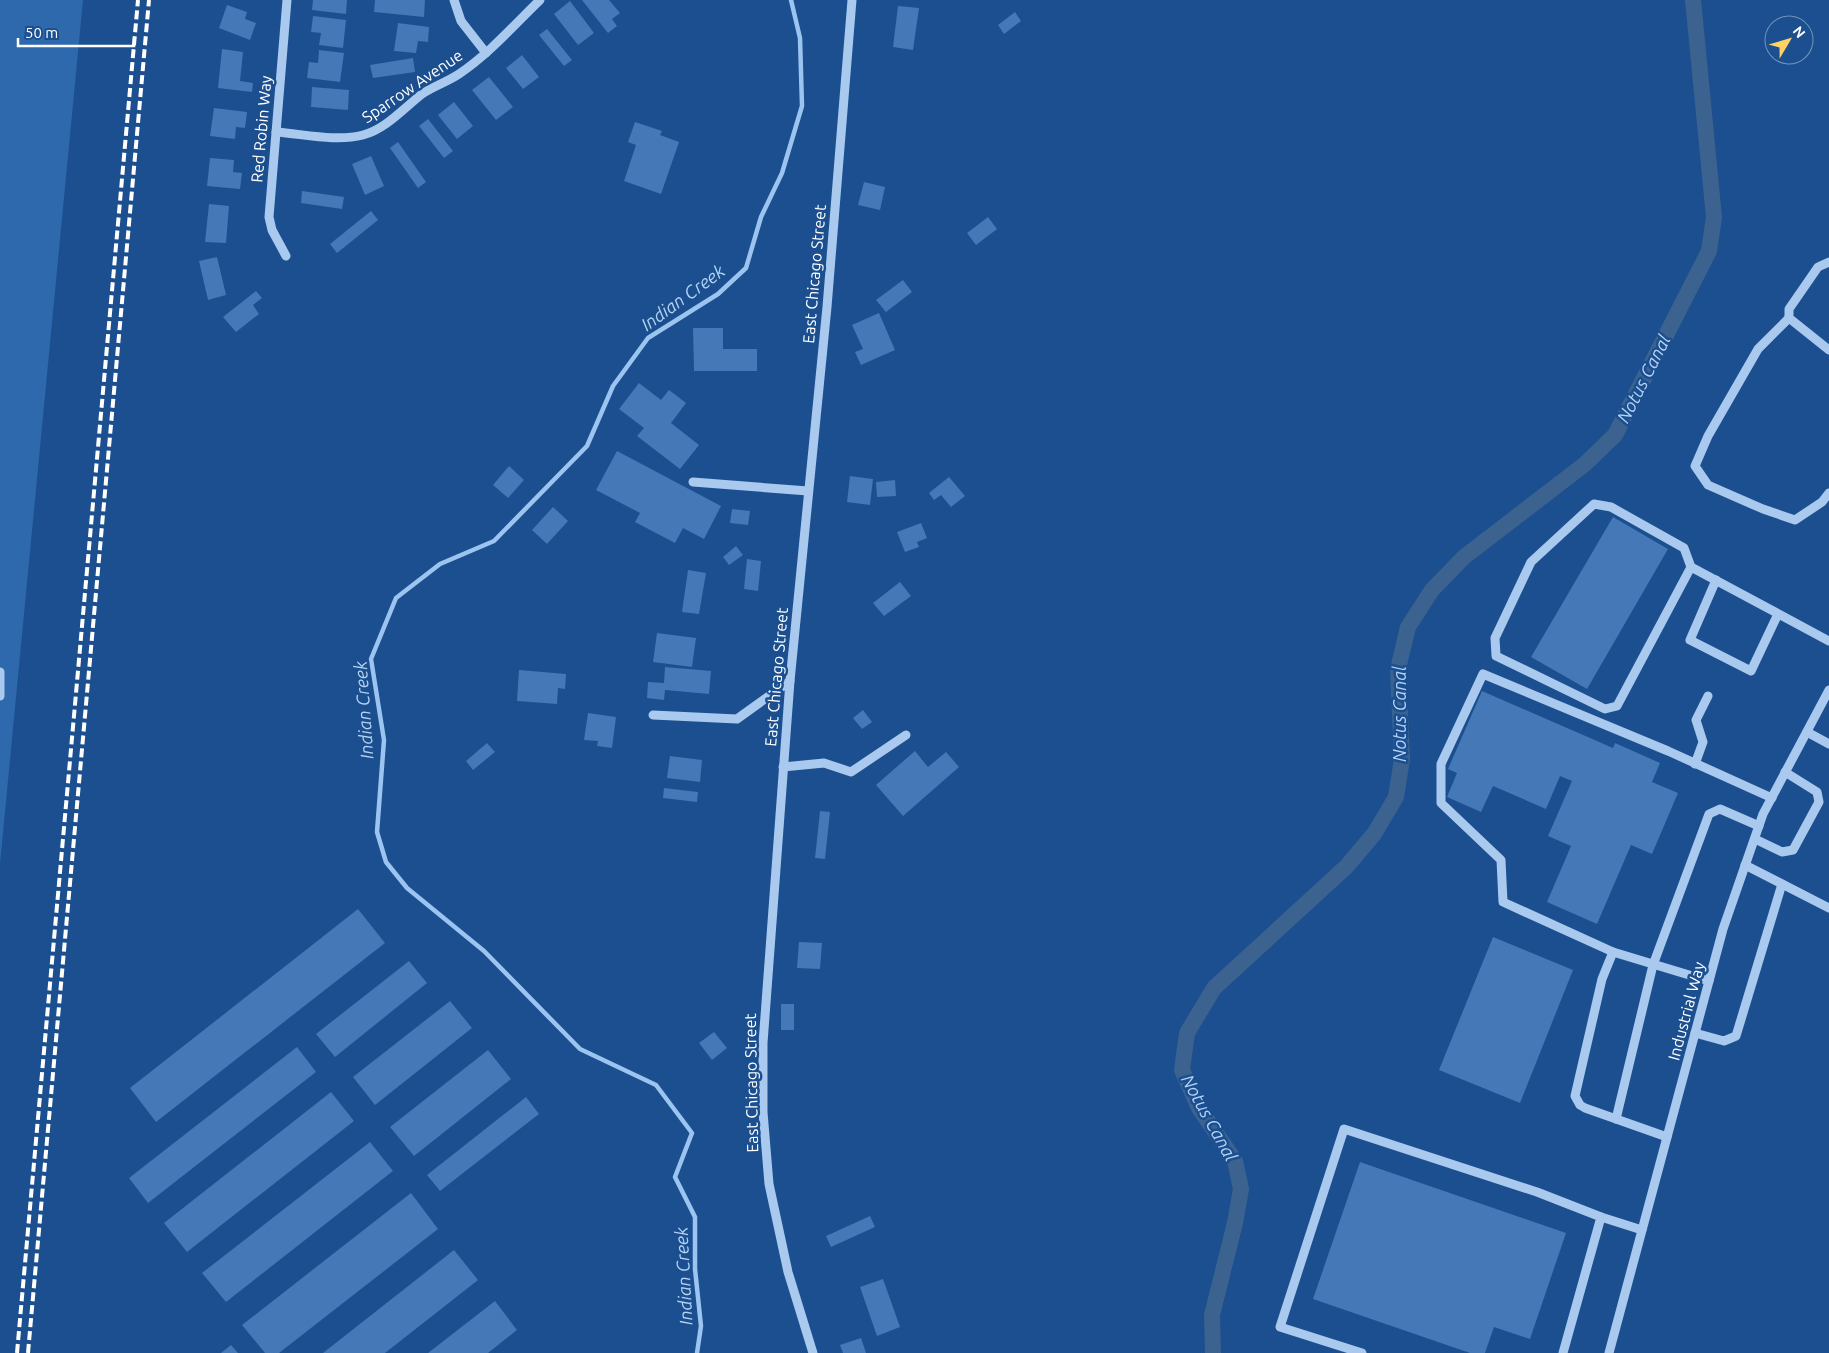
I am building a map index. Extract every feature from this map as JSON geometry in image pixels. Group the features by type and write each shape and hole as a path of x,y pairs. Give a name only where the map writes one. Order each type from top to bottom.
{"street":[{"name":"Red Robin Way","path":"286,256 272,230 269,217 287,0"},
{"path":"454,0 461,21 486,53"},
{"name":"Sparrow Avenue","path":"276,132 347,138 364,135 381,127 422,94 460,74 518,24 540,0"},
{"name":"East Chicago Street","path":"813,1353 788,1272 769,1184 763,1112 763,1043 790,681 827,308 852,0"},
{"path":"1829,262 1818,267 1789,309 1789,318 1758,349 1708,436 1695,466 1708,485 1762,509 1795,520 1822,502 1829,493"},
{"path":"1789,318 1829,350"},
{"path":"693,482 808,491"},
{"path":"1691,567 1617,706 1605,709 1496,656 1495,638 1531,562 1594,504 1611,508 1684,548 1691,567 1829,641"},
{"path":"1716,580 1690,640 1751,671 1778,614"},
{"path":"0,672 0,696"},
{"path":"1709,981 1613,952 1503,902 1501,860 1441,803 1441,764 1483,674 1772,798"},
{"path":"653,715 737,720 790,681"},
{"name":"Industrial Way","path":"1609,1353 1723,929 1759,826 1785,772 1829,690"},
{"path":"1695,764 1703,742 1696,720 1708,696"},
{"path":"1807,732 1829,744"},
{"path":"783,767 824,763 851,772 906,735"},
{"path":"1754,839 1782,852 1793,850 1819,802 1817,792 1785,772"},
{"path":"1616,1118 1653,965 1709,814 1720,809 1759,826"},
{"path":"1746,865 1829,908"},
{"path":"1695,1033 1724,1041 1736,1036 1782,884"},
{"path":"1613,952 1602,980 1575,1096 1585,1108 1667,1137"},
{"path":"1362,1353 1280,1327 1344,1129 1537,1192 1601,1217 1642,1230"},
{"path":"1563,1353 1601,1217"}],"shaded area":[{"path":"0,0 83,0 0,864"}],"building":[{"path":"313,0 347,0 346,14 312,10"},
{"path":"375,0 425,0 424,17 374,12"},
{"path":"582,0 609,0 620,13 612,19 617,26 608,33"},
{"path":"570,1 594,33 578,45 554,14"},
{"path":"227,5 247,12 245,19 256,23 250,40 219,28"},
{"path":"898,6 919,8 913,50 893,47"},
{"path":"1015,12 1021,21 1004,34 998,25"},
{"path":"313,16 346,20 343,48 319,45 321,33 311,32"},
{"path":"398,23 429,27 428,42 418,41 416,53 394,51"},
{"path":"547,29 572,60 564,66 539,35"},
{"path":"222,49 243,52 240,81 253,83 252,92 218,88"},
{"path":"319,50 344,53 340,82 307,78 309,62 318,63"},
{"path":"522,55 539,77 523,89 506,68"},
{"path":"413,58 415,72 373,78 370,65"},
{"path":"489,77 513,107 496,120 472,90"},
{"path":"312,87 349,90 348,110 311,107"},
{"path":"454,102 473,126 457,139 438,115"},
{"path":"214,108 247,112 245,128 236,127 235,139 210,136"},
{"path":"428,119 453,151 444,158 419,126"},
{"path":"635,122 662,131 660,135 679,142 661,194 624,181 636,145 628,142"},
{"path":"398,142 426,182 418,188 390,148"},
{"path":"371,156 384,186 365,195 352,164"},
{"path":"210,158 234,160 233,172 242,173 240,189 207,186"},
{"path":"864,182 885,187 880,210 858,205"},
{"path":"302,191 344,197 342,209 301,203"},
{"path":"209,204 229,206 226,243 205,242"},
{"path":"371,211 378,220 337,253 330,244"},
{"path":"988,217 997,229 976,245 967,233"},
{"path":"217,257 226,295 208,300 199,261"},
{"path":"903,280 912,292 886,312 876,300"},
{"path":"256,291 262,298 253,305 259,314 236,332 223,317"},
{"path":"879,313 895,350 861,365 855,352 863,349 852,325"},
{"path":"693,328 723,328 723,349 757,349 757,371 694,371"},
{"path":"639,383 661,400 669,390 686,403 671,423 699,445 680,469 637,436 644,428 619,409"},
{"path":"617,451 721,506 704,539 683,528 675,543 635,522 640,513 596,490"},
{"path":"509,466 524,480 508,498 493,485"},
{"path":"850,476 873,479 870,505 847,502"},
{"path":"949,477 965,496 951,507 941,495 934,500 929,493"},
{"path":"895,480 896,496 877,497 876,482"},
{"path":"553,507 568,521 547,544 532,530"},
{"path":"732,509 750,511 748,525 730,523"},
{"path":"1613,517 1668,549 1587,689 1531,657"},
{"path":"921,523 927,538 917,542 919,547 905,552 897,532"},
{"path":"736,546 743,555 729,565 723,557"},
{"path":"747,559 761,561 758,591 744,589"},
{"path":"688,570 706,573 699,614 682,612"},
{"path":"900,582 911,596 884,616 873,603"},
{"path":"657,633 696,638 692,667 653,662"},
{"path":"665,667 711,671 709,694 665,690 664,700 647,698 648,682 664,683"},
{"path":"519,670 566,674 565,689 558,688 557,704 517,701"},
{"path":"1482,691 1613,748 1615,743 1660,763 1652,782 1678,793 1652,854 1631,845 1597,924 1547,902 1571,846 1548,836 1572,781 1560,776 1546,809 1493,786 1481,812 1447,797 1457,773 1448,769"},
{"path":"863,710 872,722 862,729 853,718"},
{"path":"588,713 616,717 612,748 597,746 598,741 584,740"},
{"path":"487,743 495,752 473,770 466,761"},
{"path":"915,751 928,767 946,752 959,767 903,816 876,785"},
{"path":"670,756 702,760 700,782 667,778"},
{"path":"664,788 698,792 697,802 663,798"},
{"path":"820,811 830,812 825,859 815,858"},
{"path":"358,909 385,943 156,1122 130,1088"},
{"path":"1493,937 1573,970 1520,1103 1439,1070"},
{"path":"799,942 822,943 820,969 797,968"},
{"path":"409,961 427,983 335,1057 316,1034"},
{"path":"450,1001 472,1028 375,1105 353,1077"},
{"path":"781,1004 794,1004 794,1030 781,1030"},
{"path":"714,1032 727,1048 712,1060 699,1043"},
{"path":"297,1047 316,1072 148,1203 129,1178"},
{"path":"488,1050 511,1079 414,1156 390,1127"},
{"path":"331,1092 354,1121 187,1252 164,1223"},
{"path":"526,1097 539,1114 440,1191 427,1175"},
{"path":"370,1142 393,1171 226,1302 202,1273"},
{"path":"1360,1162 1566,1233 1530,1339 1494,1327 1485,1353 1470,1353 1313,1299"},
{"path":"411,1193 438,1229 279,1353 265,1353 242,1325"},
{"path":"870,1216 875,1227 831,1247 826,1236"},
{"path":"454,1250 478,1280 385,1353 323,1353"},
{"path":"883,1279 900,1327 877,1336 860,1287"},
{"path":"495,1301 517,1330 488,1353 428,1353"},
{"path":"861,1338 866,1353 843,1353 840,1345"},
{"path":"231,1345 238,1353 221,1353"}],"waterway":[{"name":"Indian Creek","path":"697,1353 701,1326 695,1269 695,1217 675,1177 692,1133 656,1085 580,1049 484,951 407,888 386,862 377,832 384,740 371,659 396,598 440,564 494,541 587,446 613,386 648,338 718,294 746,268 761,217 782,173 802,106 800,38 791,0"},
{"name":"Notus Canal","path":"1213,1353 1212,1315 1235,1223 1241,1189 1235,1161 1199,1108 1182,1070 1187,1033 1214,988 1347,866 1374,834 1396,797 1402,759 1398,669 1408,627 1432,590 1464,557 1585,464 1615,435 1709,251 1714,217 1693,0"}],"railway":[{"path":"17,1353 138,0"},
{"path":"28,1353 149,0"}]}
